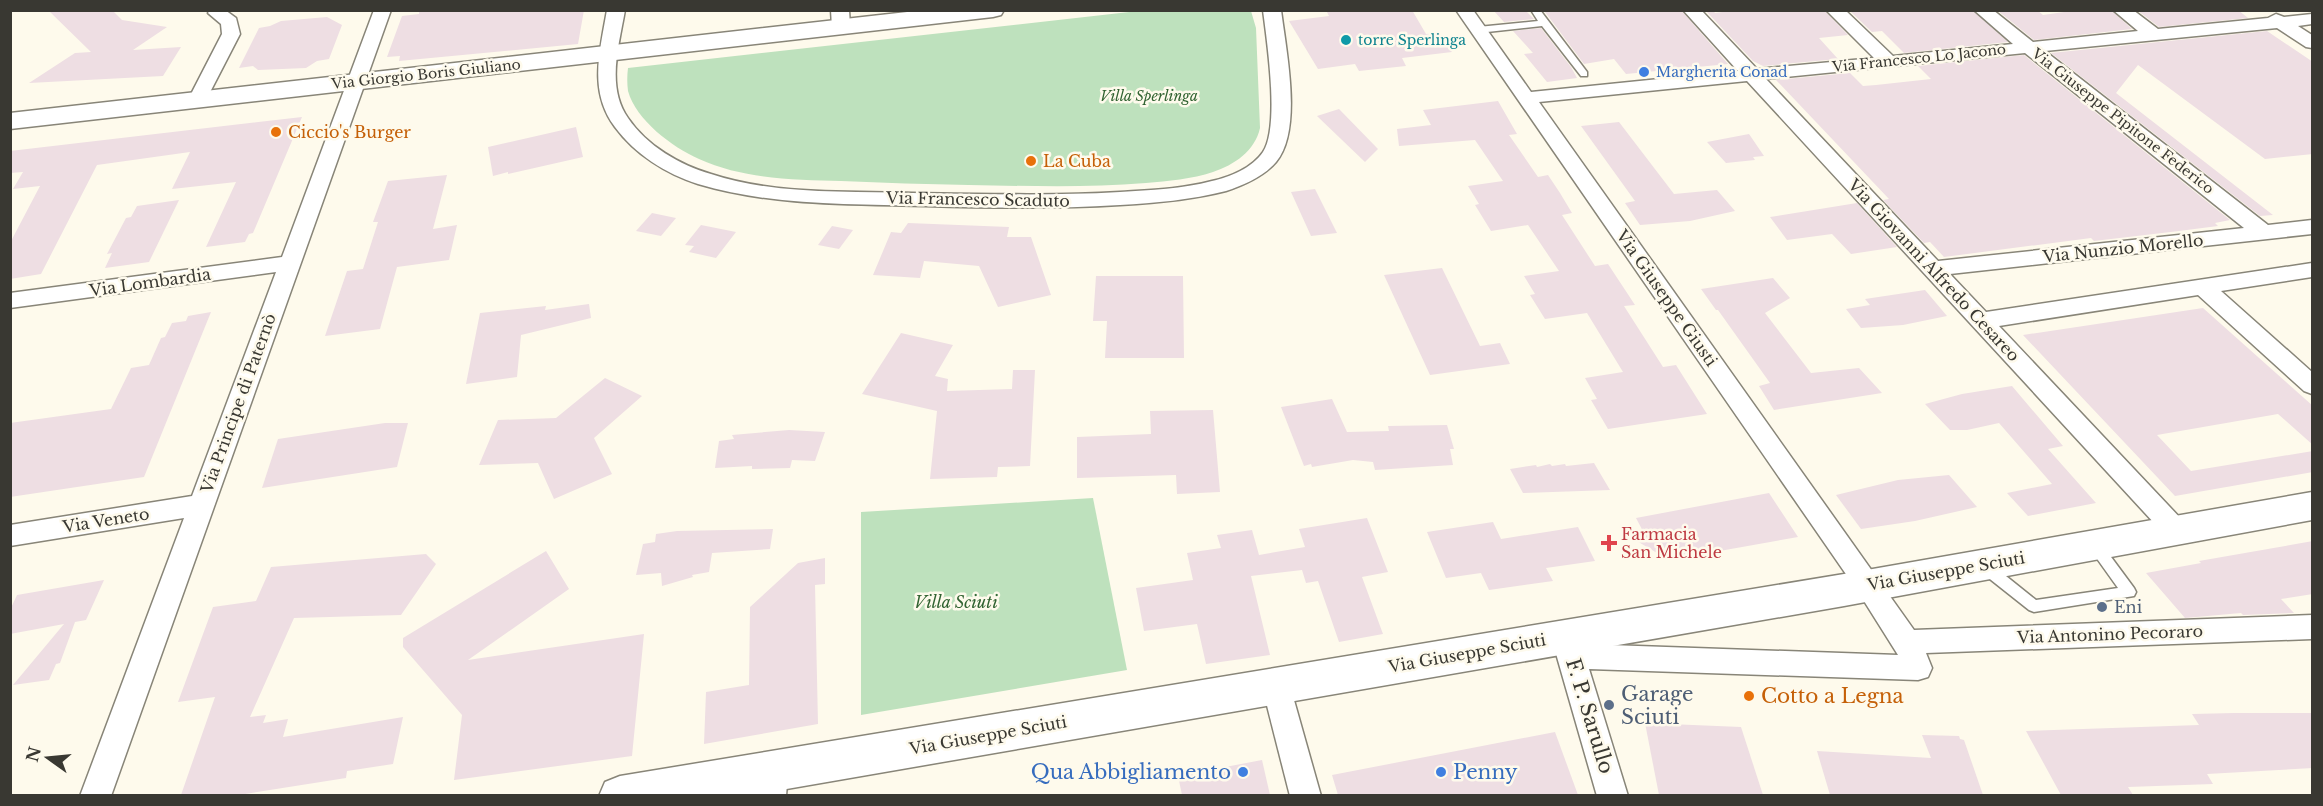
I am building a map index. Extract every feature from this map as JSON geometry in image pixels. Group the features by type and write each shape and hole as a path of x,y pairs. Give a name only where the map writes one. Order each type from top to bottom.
{"street":[{"path":"209,12 241,10"},
{"name":"Via Principe di Paternò","path":"95,795 383,10"},
{"name":"Via Francesco Scaduto","path":"616,10 606,86 615,114 626,128 668,163 703,179 766,192 1022,202 1102,200 1180,193 1221,185 1255,170 1274,152 1280,138 1281,123 1272,10"},
{"name":"Via Giorgio Boris Giuliano","path":"10,121 610,53 841,19 993,10"},
{"name":"Via Giuseppe Giusti","path":"1464,10 1869,585 1907,642 1918,668 1568,646"},
{"name":"Via Giovanni Alfredo Cesareo","path":"1691,10 2176,530"},
{"path":"1834,10 1887,60"},
{"name":"Via Giuseppe Pipitone Federico","path":"1982,10 2263,232"},
{"path":"2121,10 2155,35"},
{"path":"2264,10 2313,42"},
{"path":"197,100 231,34 230,22 209,12"},
{"name":"Via Francesco Lo Jacono","path":"1526,98 2313,19"},
{"name":"Via Nunzio Morello","path":"1933,269 2313,227"},
{"name":"Via Lombardia","path":"10,301 289,263"},
{"path":"1981,321 2313,270"},
{"path":"2203,287 2313,385"},
{"name":"Via Veneto","path":"10,536 201,504"},
{"name":"Via Giuseppe Sciuti","path":"620,795 772,783 1276,686 1568,646 1869,585 2313,506"},
{"name":"Via Antonino Pecoraro","path":"1907,642 2313,627"},
{"name":"F. P. Sarullo","path":"1568,646 1613,795"},
{"path":"1276,686 1306,795"}],"lane":[{"path":"1535,10 1584,74"},
{"path":"1478,30 1544,22"},
{"path":"1982,565 2034,606 2129,591 2094,545"}],"green space":[{"name":"Villa Sperlinga","path":"1147,10 1251,11 1256,28 1260,128 1254,144 1236,161 1213,172 1188,178 1101,186 937,184 769,177 733,171 689,154 667,140 647,122 632,102 628,91 628,68"},
{"name":"Villa Sciuti","path":"1093,498 1127,670 861,715 861,512"}],"building":[{"path":"48,10 112,10 122,20 167,27 133,50 181,47 163,76 29,83 75,53 91,52"},
{"path":"419,10 584,10 578,44 399,61 400,56 387,57 402,16 419,14"},
{"name":"torre Sperlinga","path":"1326,10 1412,10 1426,34 1439,33 1452,52 1402,58 1406,66 1359,71 1355,64 1318,69 1289,21 1329,16"},
{"path":"1493,10 1525,10 1534,19 1504,22"},
{"path":"1558,10 1681,10 1728,64 1626,74 1614,59 1584,64 1545,12"},
{"path":"1705,10 1713,10 1715,13 1737,10 1824,10 1848,35 1819,38 1838,59 1763,66 1753,61"},
{"path":"1849,10 1972,10 2008,42 1904,53 1882,31 1872,32"},
{"path":"1997,10 2037,10 2043,15 2071,11 2111,10 2132,29 2034,40"},
{"path":"2137,10 2238,10 2248,18 2159,27"},
{"path":"327,17 342,25 329,59 317,61 306,68 258,70 253,66 239,68 259,28 281,21"},
{"path":"1541,28 1577,78 1547,82 1524,54 1533,53 1513,31"},
{"path":"2267,31 2313,62 2313,154 2265,159 2138,65 2116,93 2273,215 2260,216 2051,53"},
{"path":"2024,55 2230,220 2215,223 2218,226 2094,241 2091,238 1944,257 1930,242 1924,243 1883,200 1889,199 1776,80 1850,73 1863,86 1876,85 1931,79 1918,66"},
{"path":"1498,101 1517,134 1509,135 1538,177 1548,175 1560,193 1572,213 1562,215 1595,266 1608,264 1635,305 1624,306 1663,367 1676,365 1707,414 1608,429 1591,400 1597,399 1585,378 1623,372 1587,313 1545,319 1530,295 1535,294 1524,276 1559,271 1528,225 1491,231 1475,205 1479,204 1468,186 1503,181 1475,140 1399,146 1397,129 1431,125 1423,110"},
{"path":"1339,109 1378,149 1365,162 1317,116"},
{"path":"302,117 253,233 249,234 245,242 206,247 236,182 172,189 190,152 97,165 41,274 10,279 10,243 40,186 13,189 23,172 10,173 10,151"},
{"path":"1619,122 1674,194 1717,190 1735,211 1690,221 1640,225 1625,203 1635,201 1581,126"},
{"path":"576,127 583,157 493,176 488,147"},
{"path":"1749,134 1764,156 1753,157 1755,160 1726,163 1707,142"},
{"path":"447,175 433,229 457,225 449,260 397,267 380,329 325,336 347,271 363,269 378,222 373,222 388,181"},
{"path":"1315,189 1337,233 1311,236 1291,192"},
{"path":"179,200 149,262 105,268 112,253 107,254 126,218 131,217 137,206"},
{"path":"1857,203 1897,247 1851,254 1832,234 1787,240 1770,217"},
{"path":"652,213 676,218 661,236 636,231"},
{"path":"908,223 1009,227 1007,237 1031,237 1051,295 998,307 979,266 924,261 920,278 873,275 891,232 901,233"},
{"path":"701,225 736,232 716,258 689,252 694,246 685,245"},
{"path":"832,226 853,230 839,249 818,245"},
{"path":"1442,268 1480,346 1500,343 1510,364 1430,375 1384,275"},
{"path":"1096,276 1183,276 1184,358 1105,358 1107,321 1093,321"},
{"path":"1773,278 1790,298 1765,313 1811,373 1859,368 1882,393 1774,410 1759,386 1770,383 1701,289"},
{"path":"1925,290 1947,316 1903,325 1861,328 1846,309 1870,305 1865,299"},
{"path":"589,304 591,318 521,335 517,377 466,384 480,313 546,306 545,310"},
{"path":"2203,308 2313,406 2313,445 2278,414 2157,435 2191,471 2313,451 2313,472 2175,496 2023,335"},
{"path":"211,312 144,477 10,497 10,423 111,409 131,368 149,365 161,338 165,337 172,323 186,321 188,316"},
{"path":"901,333 953,345 935,376 948,379 947,391 1012,389 1013,370 1035,370 1030,466 998,467 997,477 930,479 937,411 862,394"},
{"path":"605,378 642,396 594,438 612,474 554,499 538,463 479,465 498,420 556,418"},
{"path":"2012,386 2063,446 2048,449 2096,503 2028,516 2007,493 2052,484 1999,423 1967,430 1950,430 1925,404 1962,394"},
{"path":"1332,399 1347,432 1389,431 1388,426 1447,425 1454,449 1450,449 1453,465 1375,470 1373,462 1353,460 1312,467 1311,464 1304,466 1281,407"},
{"path":"1213,410 1220,492 1177,494 1176,475 1077,478 1077,437 1151,434 1150,411"},
{"path":"385,423 408,423 397,467 262,488 278,439"},
{"path":"789,430 825,432 815,461 792,460 790,468 752,469 752,466 715,468 719,441 734,439 732,435"},
{"path":"1594,463 1610,490 1523,493 1510,469 1550,464 1552,466 1565,464 1566,466"},
{"path":"1949,475 1977,507 1915,521 1861,529 1836,495 1898,480"},
{"path":"1769,493 1798,537 1669,560 1630,537 1645,535 1636,518"},
{"path":"1367,518 1388,572 1362,577 1383,634 1339,642 1318,581 1306,583 1302,570 1251,576 1270,655 1206,664 1197,624 1144,631 1136,588 1193,580 1187,553 1221,548 1217,535 1252,530 1259,555 1305,547 1299,529"},
{"path":"1493,522 1501,539 1578,527 1595,561 1546,568 1553,581 1489,590 1481,573 1446,578 1427,532"},
{"path":"773,529 770,549 712,553 709,572 692,575 693,577 662,586 661,573 636,575 643,544 655,542 656,534 677,531"},
{"path":"2313,541 2313,594 2281,599 2294,613 2243,615 2241,613 2185,618 2146,573 2201,563 2199,561"},
{"path":"546,551 569,589 468,660 644,634 632,756 454,780 462,715 403,647 403,638"},
{"path":"426,554 436,564 401,615 294,618 250,717 266,715 263,723 288,719 283,737 403,717 393,764 347,771 346,778 239,795 181,795 215,697 178,702 213,607 256,601 271,567"},
{"path":"825,558 825,584 815,585 818,724 704,744 706,692 749,685 750,607 798,563"},
{"path":"104,580 86,620 75,622 60,663 56,664 49,680 13,685 64,624 10,634 10,610 17,595"},
{"path":"2313,713 2313,768 2207,774 2213,784 2128,787 2133,795 2061,795 2026,731 2199,725 2192,714"},
{"path":"1645,723 1741,727 1763,795 1659,795"},
{"path":"1555,732 1578,795 1338,795 1332,775"},
{"path":"1922,735 1959,736 1964,740 1983,795 1830,795 1817,751 1931,758"},
{"path":"1262,760 1270,795 1182,795 1178,776"}],"place":[{"name":"torre Sperlinga","path":"1346,40"},
{"name":"Margherita Conad","path":"1644,72"},
{"name":"Ciccio's Burger","path":"276,132"},
{"name":"La Cuba","path":"1031,161"},
{"name":"Farmacia San Michele","path":"1609,543"},
{"name":"Eni","path":"2102,607"},
{"name":"Cotto a Legna","path":"1749,696"},
{"name":"Garage Sciuti","path":"1609,705"},
{"name":"Qua Abbigliamento","path":"1243,772"},
{"name":"Penny","path":"1441,772"}]}
